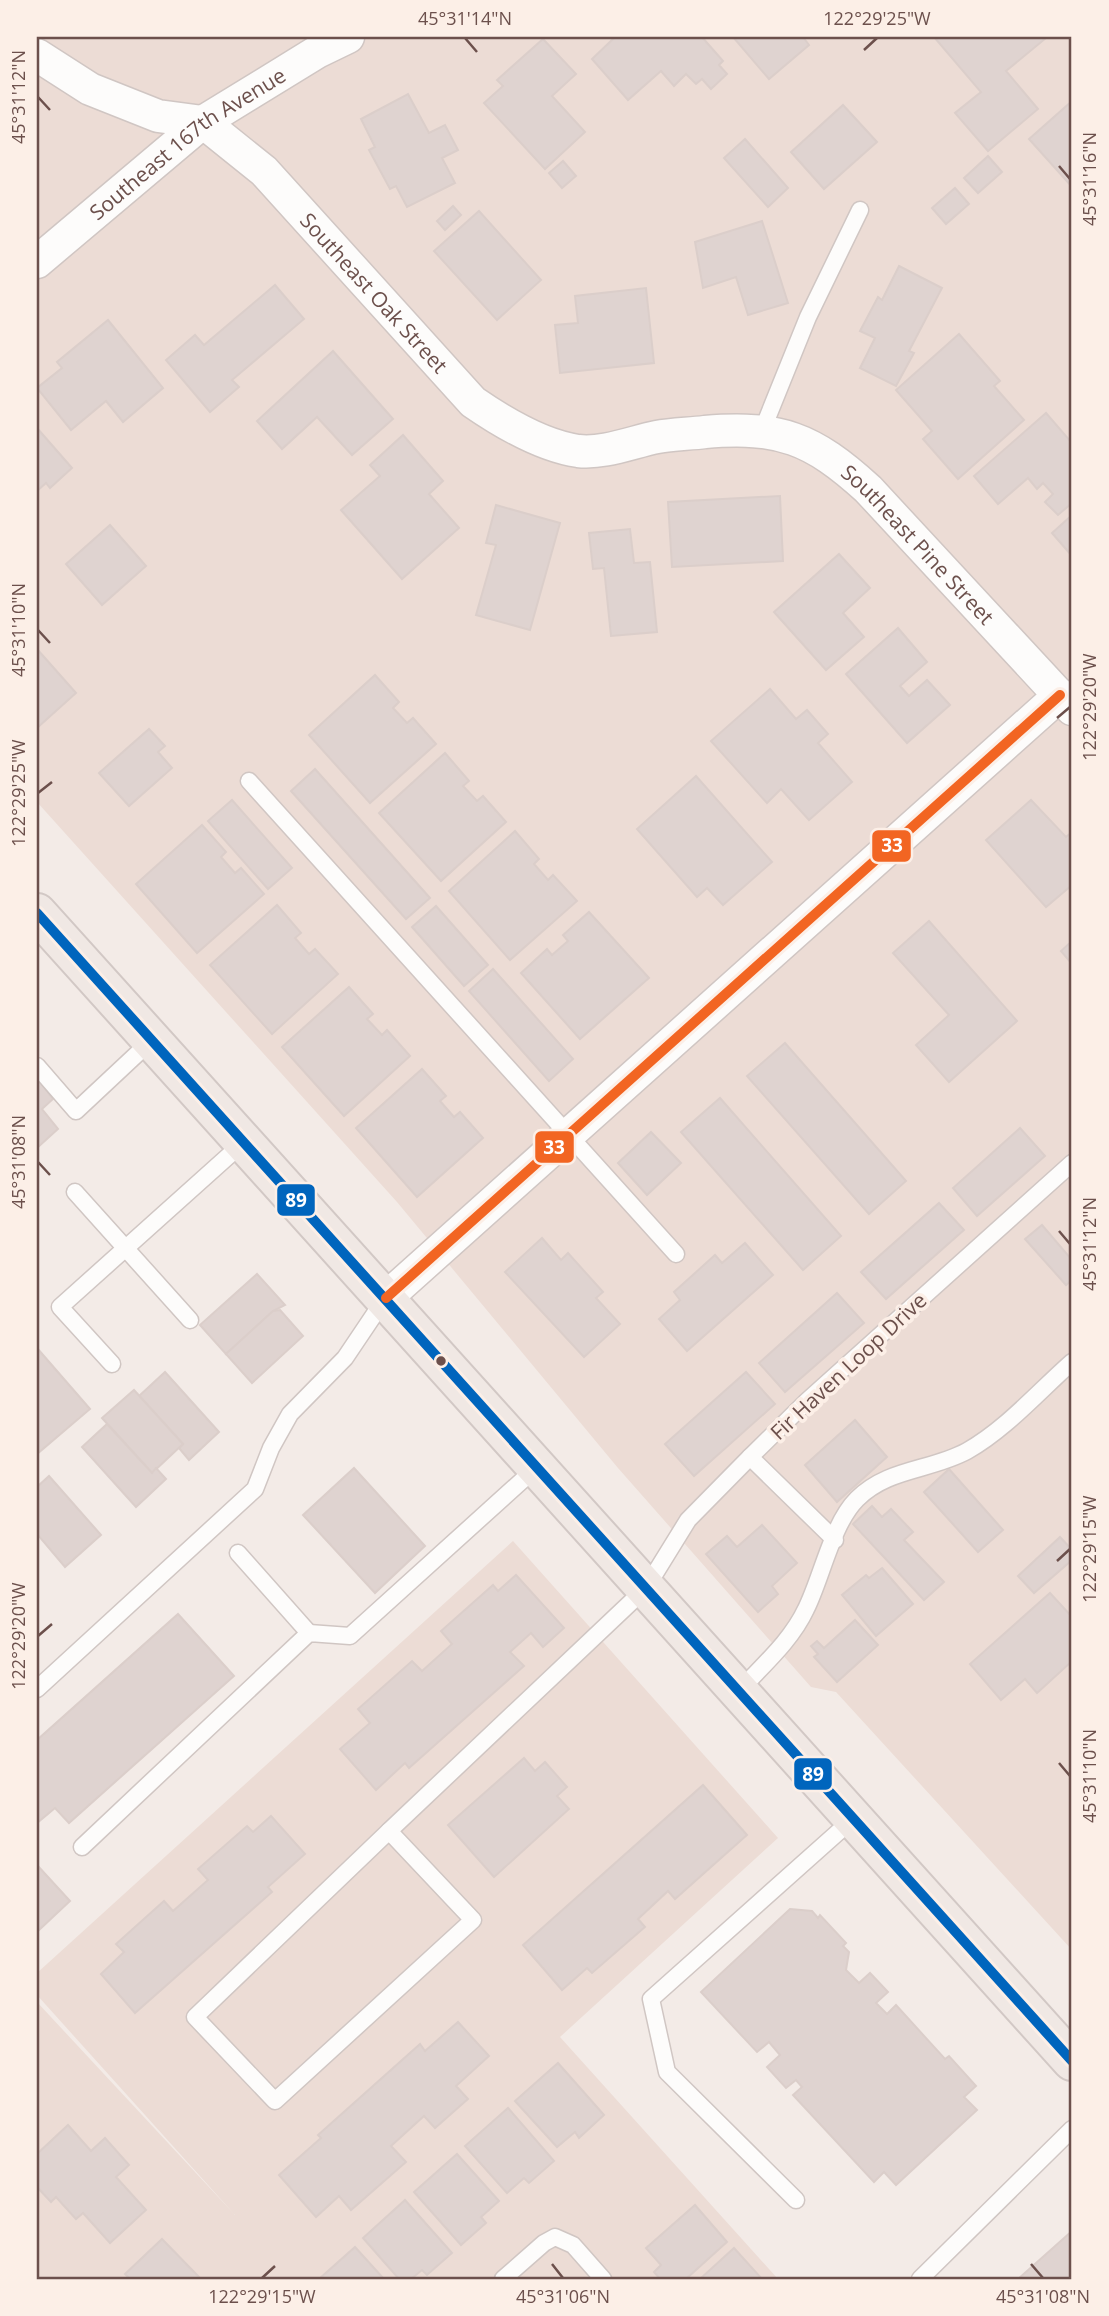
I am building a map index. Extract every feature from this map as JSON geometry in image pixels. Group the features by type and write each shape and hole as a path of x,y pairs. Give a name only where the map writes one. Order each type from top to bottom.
{"main road":[{"path":"37,912 1072,2061"}],"street":[{"name":"Southeast 167th Avenue","path":"37,262 203,122 317,52 348,37"},
{"path":"37,55 90,89 158,116 203,122"},
{"name":"Southeast Oak Street","path":"203,122 264,171 473,402 513,429 579,451 611,448 660,436 749,430"},
{"name":"Southeast Pine Street","path":"749,430 798,439 836,460 867,489 1066,702"},
{"path":"386,1298 569,1134 1066,702"}],"lane":[{"path":"749,430 860,210"},
{"path":"249,781 676,1254"},
{"path":"37,1066 76,1111 153,1039"},
{"path":"112,1364 61,1307 244,1142"},
{"name":"Fir Haven Loop Drive","path":"389,1831 472,1920 275,2101 195,2017 389,1831 646,1588 688,1520 807,1401 1072,1163"},
{"path":"75,1192 190,1320"},
{"path":"37,1689 255,1489 271,1448 290,1414 345,1358 386,1298"},
{"path":"739,1691 796,1627 848,1509 866,1490 892,1474 921,1468 967,1451 992,1434 1072,1362"},
{"path":"750,1457 835,1540"},
{"path":"238,1553 309,1633 350,1636 537,1467"},
{"path":"82,1847 309,1633"},
{"path":"796,2200 667,2072 651,1999 854,1818"},
{"path":"920,2279 1072,2129"},
{"path":"503,2279 555,2237 573,2245 603,2279"}],"shaded area":[{"path":"37,37 1072,37 1072,1950 836,1692 811,1687 618,1468 397,1202 37,802"},
{"path":"513,1541 778,1838 560,2037 778,2279 37,2279 37,2002 235,2215 37,1995 37,1973"}],"building":[{"path":"615,37 702,37 723,61 719,65 727,74 711,89 702,79 696,84 686,74 674,86 661,71 628,100 592,59"},
{"path":"733,37 803,37 809,45 769,79"},
{"path":"934,37 1046,38 1006,71 1038,109 988,151 955,113 981,92"},
{"path":"543,39 576,74 552,96 585,132 545,169 484,103 503,86 497,80"},
{"path":"408,94 429,133 445,125 458,150 442,158 455,183 407,207 396,186 390,189 369,150 375,147 361,119"},
{"path":"1072,101 1072,187 1029,139"},
{"path":"843,105 877,142 824,189 791,152"},
{"path":"745,139 788,188 768,207 724,158"},
{"path":"988,156 1002,172 978,193 964,178"},
{"path":"563,161 576,176 562,188 549,173"},
{"path":"955,188 969,204 946,224 932,208"},
{"path":"453,206 461,215 445,230 437,221"},
{"path":"479,211 541,280 497,320 434,251"},
{"path":"762,221 788,303 748,315 736,277 703,288 695,242"},
{"path":"899,266 942,288 909,351 914,353 896,386 860,368 875,338 860,331 878,297 882,300"},
{"path":"275,285 304,319 232,380 239,387 210,412 166,360 195,335 204,345"},
{"path":"646,288 654,363 560,373 555,325 578,323 575,296"},
{"path":"108,320 163,388 123,422 106,401 71,430 37,388 62,368 57,362"},
{"path":"959,334 1000,381 994,386 1024,420 958,479 923,439 932,431 896,390"},
{"path":"333,351 393,419 352,455 317,417 282,449 257,421"},
{"path":"1046,413 1072,443 1072,503 1058,515 1045,502 1053,494 1043,483 1037,489 1028,478 998,504 974,476"},
{"path":"37,428 72,468 50,488 46,483 37,491"},
{"path":"403,435 443,481 429,494 459,528 402,579 341,510 380,476 370,465"},
{"path":"780,496 783,561 672,567 668,502"},
{"path":"496,505 560,523 530,630 476,615 496,545 486,543"},
{"path":"1072,515 1072,556 1052,533"},
{"path":"110,525 146,566 102,605 66,564"},
{"path":"630,529 634,563 650,562 657,632 611,636 604,568 593,569 589,533"},
{"path":"839,554 870,588 843,613 864,637 826,670 774,612"},
{"path":"898,628 927,662 900,686 909,696 927,680 950,705 907,743 846,674"},
{"path":"37,649 76,693 37,728"},
{"path":"375,675 399,702 393,708 407,723 413,718 436,744 370,803 309,735"},
{"path":"770,689 796,719 807,710 828,734 818,743 852,782 809,820 781,789 767,803 711,741"},
{"path":"149,729 165,746 158,752 172,768 129,806 99,773"},
{"path":"445,753 469,781 463,786 477,801 483,796 506,822 441,881 379,813"},
{"path":"315,769 430,898 406,919 291,791"},
{"path":"696,776 772,862 723,905 707,888 697,897 637,829"},
{"path":"232,800 292,868 268,889 208,821"},
{"path":"1031,800 1066,837 1072,832 1072,885 1046,907 986,840"},
{"path":"202,825 226,852 221,857 235,873 241,868 264,894 197,953 136,884"},
{"path":"515,831 539,859 534,864 548,880 553,875 577,901 510,960 449,891"},
{"path":"277,905 301,933 295,938 309,954 315,949 338,974 272,1034 210,965"},
{"path":"436,906 488,965 464,986 412,927"},
{"path":"589,912 649,978 580,1039 521,973 547,949 552,955 568,941 563,935"},
{"path":"929,921 1017,1021 949,1082 916,1045 949,1015 893,953"},
{"path":"1072,941 1072,964 1061,951"},
{"path":"493,969 573,1059 549,1081 469,991"},
{"path":"349,987 373,1014 367,1019 382,1035 387,1030 410,1056 344,1116 282,1047"},
{"path":"785,1043 906,1181 869,1214 747,1076"},
{"path":"422,1069 446,1096 440,1101 454,1117 460,1112 483,1138 417,1197 356,1128"},
{"path":"37,1078 53,1099 42,1109 58,1129 37,1148"},
{"path":"720,1098 841,1236 803,1270 681,1132"},
{"path":"1020,1128 1045,1156 977,1216 953,1188"},
{"path":"651,1132 681,1163 647,1195 618,1163"},
{"path":"939,1203 964,1230 886,1299 861,1272"},
{"path":"1042,1225 1072,1260 1072,1280 1066,1285 1025,1239"},
{"path":"542,1238 561,1260 568,1253 603,1292 596,1298 620,1324 584,1357 505,1272"},
{"path":"745,1243 773,1275 687,1351 659,1319 680,1300 674,1292 715,1255 722,1263"},
{"path":"257,1274 285,1305 273,1311 226,1354 200,1325"},
{"path":"837,1293 864,1323 785,1392 759,1363"},
{"path":"280,1310 303,1336 252,1383 226,1354 273,1311"},
{"path":"37,1348 90,1409 37,1454"},
{"path":"165,1372 219,1432 189,1460 179,1448 183,1444 139,1396"},
{"path":"746,1372 775,1404 694,1476 665,1444"},
{"path":"134,1390 183,1444 152,1473 102,1418"},
{"path":"855,1420 887,1457 837,1502 805,1465"},
{"path":"107,1424 152,1473 156,1468 166,1479 136,1507 82,1447"},
{"path":"354,1468 425,1546 375,1593 303,1515"},
{"path":"949,1469 1003,1530 978,1552 924,1492"},
{"path":"49,1476 101,1535 65,1567 37,1534 37,1487"},
{"path":"872,1506 882,1517 891,1509 913,1532 904,1540 944,1582 924,1600 853,1524"},
{"path":"762,1525 797,1563 772,1586 778,1594 758,1612 706,1554 727,1536 737,1547"},
{"path":"1060,1537 1072,1550 1072,1560 1034,1593 1018,1576"},
{"path":"882,1568 913,1604 876,1636 842,1595 866,1575 869,1578"},
{"path":"516,1575 564,1628 543,1647 531,1633 510,1652 524,1666 409,1768 405,1763 376,1790 340,1749 370,1723 358,1709 412,1661 422,1671 452,1644 441,1631 493,1585 498,1591"},
{"path":"1050,1593 1072,1617 1072,1661 1037,1693 1025,1679 1001,1700 970,1664"},
{"path":"178,1614 234,1676 69,1823 55,1808 37,1823 37,1740"},
{"path":"855,1620 878,1645 837,1682 814,1657 818,1654 811,1646 817,1641 824,1648"},
{"path":"524,1758 535,1771 545,1762 567,1787 557,1796 569,1809 494,1877 448,1825"},
{"path":"703,1785 747,1835 675,1899 668,1891 638,1919 645,1927 592,1973 587,1968 562,1990 523,1945"},
{"path":"271,1816 305,1854 268,1887 272,1892 135,2013 101,1974 124,1952 116,1944 164,1901 173,1911 208,1880 198,1869 247,1826 253,1832"},
{"path":"37,1865 70,1901 37,1932"},
{"path":"790,1909 812,1911 818,1918 820,1915 846,1943 843,1946 849,1952 846,1970 859,1983 870,1973 888,1992 876,2003 887,2014 896,2005 945,2059 949,2056 976,2086 964,2097 977,2110 896,2185 884,2172 874,2182 793,2095 802,2087 796,2080 786,2088 767,2067 780,2055 769,2042 757,2052 701,1992"},
{"path":"458,2022 489,2056 456,2086 468,2099 435,2128 424,2116 391,2146 406,2162 351,2210 339,2196 316,2217 279,2175 321,2138 318,2135 420,2044 425,2051"},
{"path":"558,2063 604,2115 579,2138 575,2132 557,2147 515,2101"},
{"path":"508,2108 554,2161 529,2183 524,2178 507,2193 465,2146"},
{"path":"68,2125 91,2151 105,2138 129,2165 116,2177 146,2210 110,2243 83,2213 76,2219 56,2197 51,2202 37,2187 37,2154"},
{"path":"457,2154 499,2201 481,2217 486,2223 461,2245 414,2192"},
{"path":"405,2200 452,2253 427,2275 422,2270 411,2279 399,2279 363,2238"},
{"path":"695,2205 727,2242 686,2279 660,2279 654,2272 661,2265 646,2248"},
{"path":"1072,2231 1072,2279 1018,2279"},
{"path":"162,2239 201,2279 130,2279 125,2274"},
{"path":"355,2247 384,2279 319,2279"},
{"path":"734,2248 762,2279 700,2279"}],"transit line":[{"name":"33","path":"386,1298 1060,695"},
{"name":"89","path":"37,913 1072,2061"}]}
